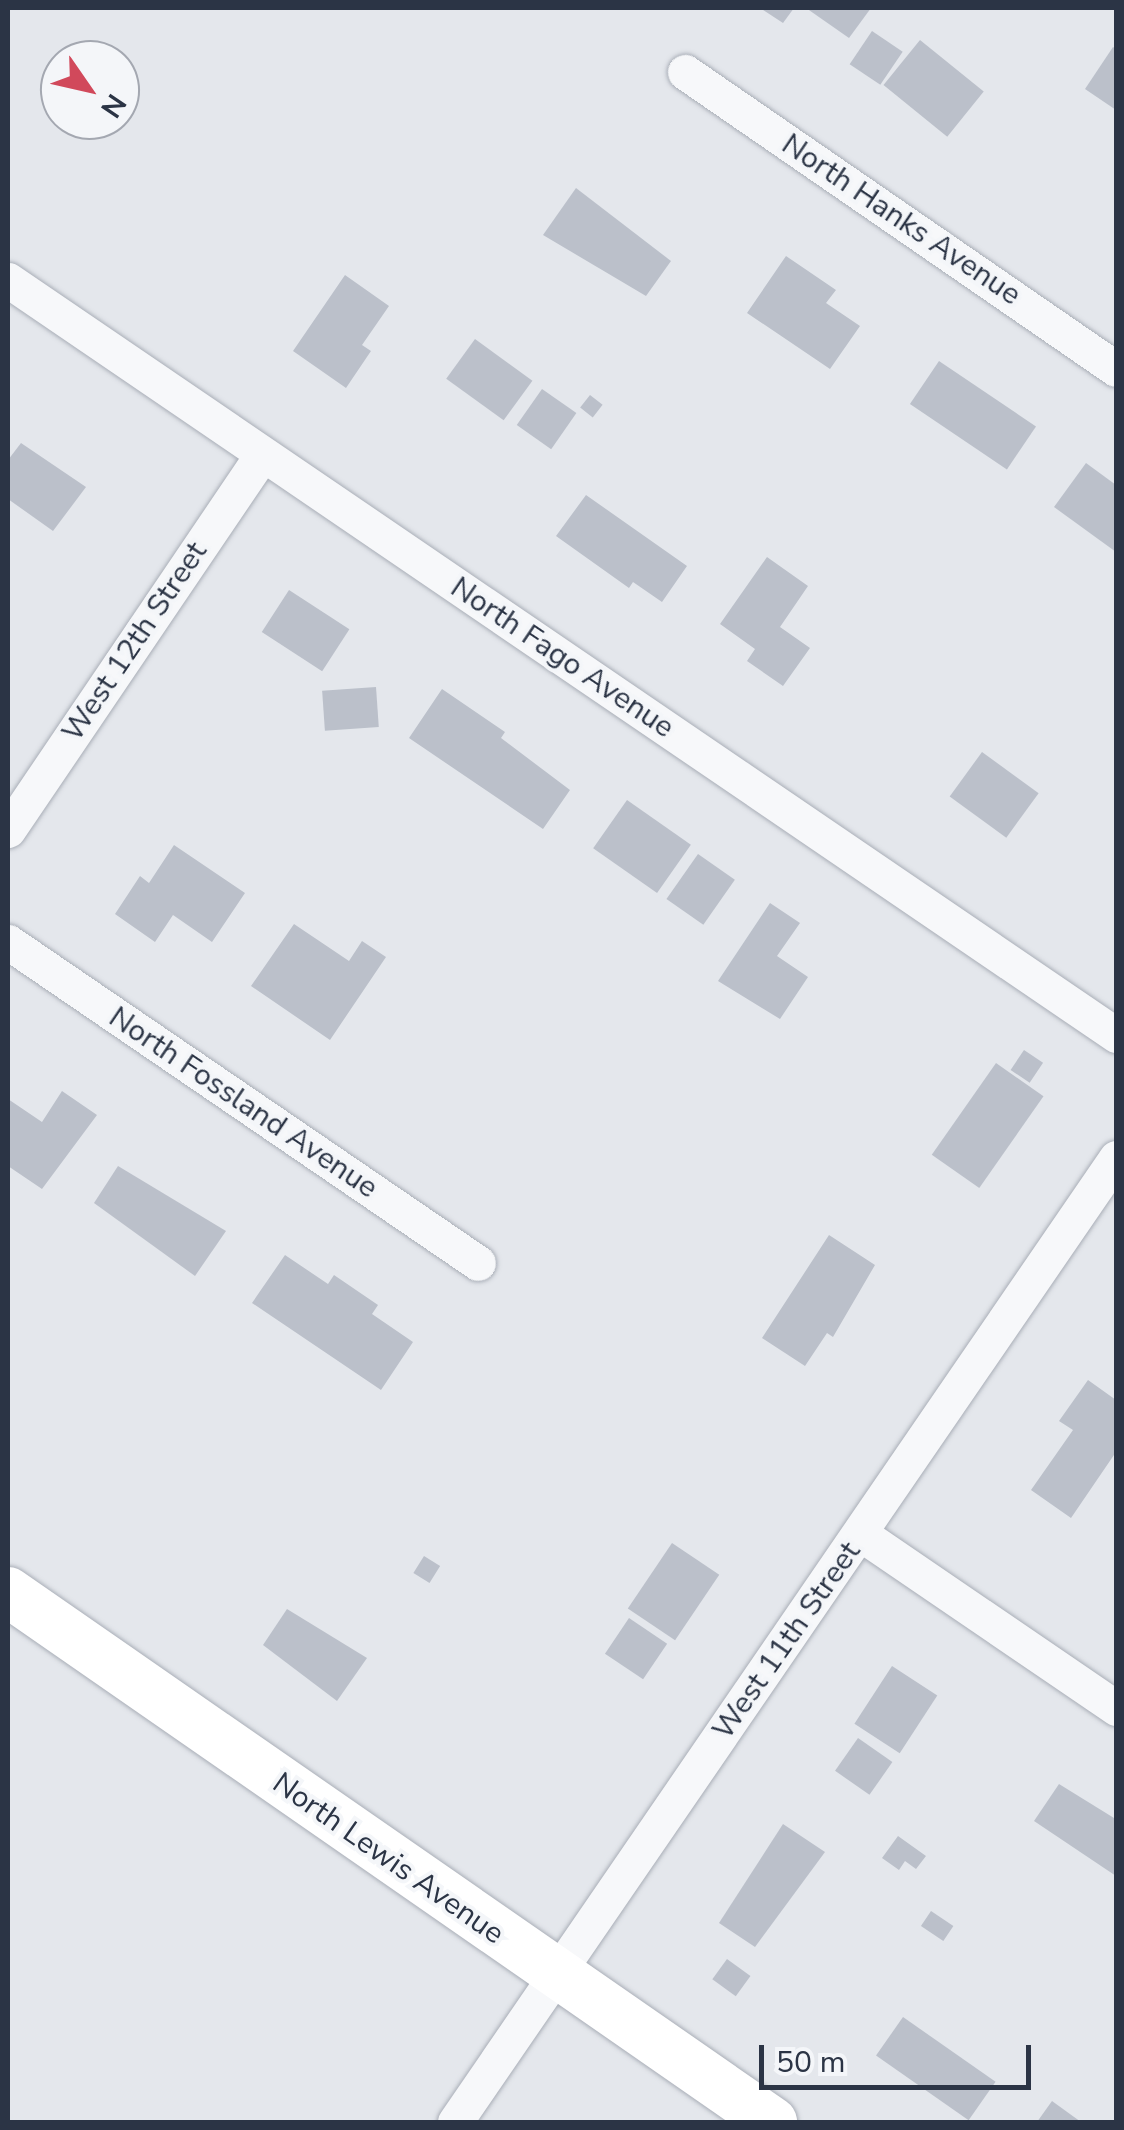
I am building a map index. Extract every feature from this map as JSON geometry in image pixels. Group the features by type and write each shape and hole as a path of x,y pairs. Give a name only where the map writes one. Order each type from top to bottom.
{"main road":[{"name":"North Lewis Avenue","path":"8,1592 554,1977 772,2122"}],"street":[{"name":"North Hanks Avenue","path":"685,72 1116,369"},
{"name":"North Fago Avenue","path":"8,280 1116,1035"},
{"name":"West 12th Street","path":"8,830 262,455"},
{"name":"North Fossland Avenue","path":"8,942 478,1264"},
{"name":"West 11th Street","path":"455,2122 1116,1158"},
{"path":"861,1534 1116,1708"}],"building":[{"path":"760,8 794,8 783,23"},
{"path":"806,8 871,8 849,38"},
{"path":"872,31 903,52 880,85 850,64"},
{"path":"920,40 984,92 947,137 883,85"},
{"path":"1113,47 1116,49 1116,110 1085,89"},
{"path":"576,188 671,261 646,296 543,235"},
{"path":"786,256 836,290 826,303 860,326 830,369 747,313"},
{"path":"345,275 389,306 362,345 371,351 346,388 293,351"},
{"path":"475,339 532,381 504,420 446,379"},
{"path":"939,361 1036,426 1007,470 910,404"},
{"path":"542,389 576,413 551,449 517,425"},
{"path":"590,395 603,405 593,417 580,408"},
{"path":"21,443 86,487 53,531 8,499 8,460"},
{"path":"1086,463 1116,485 1116,552 1054,507"},
{"path":"586,495 687,566 662,602 633,582 629,588 556,536"},
{"path":"767,557 808,586 780,627 810,648 783,686 747,661 755,649 720,624"},
{"path":"289,590 349,629 322,671 262,632"},
{"path":"376,687 379,727 325,731 322,691"},
{"path":"442,689 505,732 501,738 570,790 543,829 409,738"},
{"path":"982,752 1039,793 1006,838 950,796"},
{"path":"627,800 691,845 657,893 593,848"},
{"path":"174,845 245,893 212,942 173,915 155,942 115,914 140,876 149,883"},
{"path":"698,854 735,880 703,925 666,899"},
{"path":"770,903 800,923 777,956 808,977 780,1019 718,981"},
{"path":"294,924 349,961 362,941 386,957 330,1040 251,986"},
{"path":"1024,1050 1043,1063 1030,1083 1011,1070"},
{"path":"996,1063 1044,1096 979,1188 932,1155"},
{"path":"62,1091 97,1115 42,1189 8,1166 8,1099 42,1122"},
{"path":"118,1166 226,1231 195,1276 94,1203"},
{"path":"829,1235 875,1265 833,1337 827,1333 805,1366 762,1338"},
{"path":"285,1255 328,1284 334,1275 378,1305 372,1314 413,1342 381,1390 252,1303"},
{"path":"1088,1380 1116,1400 1116,1452 1071,1518 1031,1490 1073,1430 1059,1421"},
{"path":"672,1543 719,1575 675,1640 628,1608"},
{"path":"424,1556 440,1566 430,1583 413,1573"},
{"path":"287,1609 367,1658 337,1701 263,1645"},
{"path":"629,1618 667,1644 643,1679 605,1654"},
{"path":"892,1666 937,1695 900,1753 854,1724"},
{"path":"858,1738 892,1762 869,1795 835,1771"},
{"path":"1059,1784 1114,1818 1116,1876 1034,1821"},
{"path":"783,1824 825,1852 755,1947 719,1923"},
{"path":"898,1836 926,1856 916,1869 905,1861 899,1870 882,1858"},
{"path":"931,1911 953,1926 943,1941 921,1926"},
{"path":"727,1959 750,1976 736,1996 712,1979"},
{"path":"903,2017 996,2082 969,2120 876,2056"},
{"path":"1052,2101 1081,2122 1037,2122"}]}
